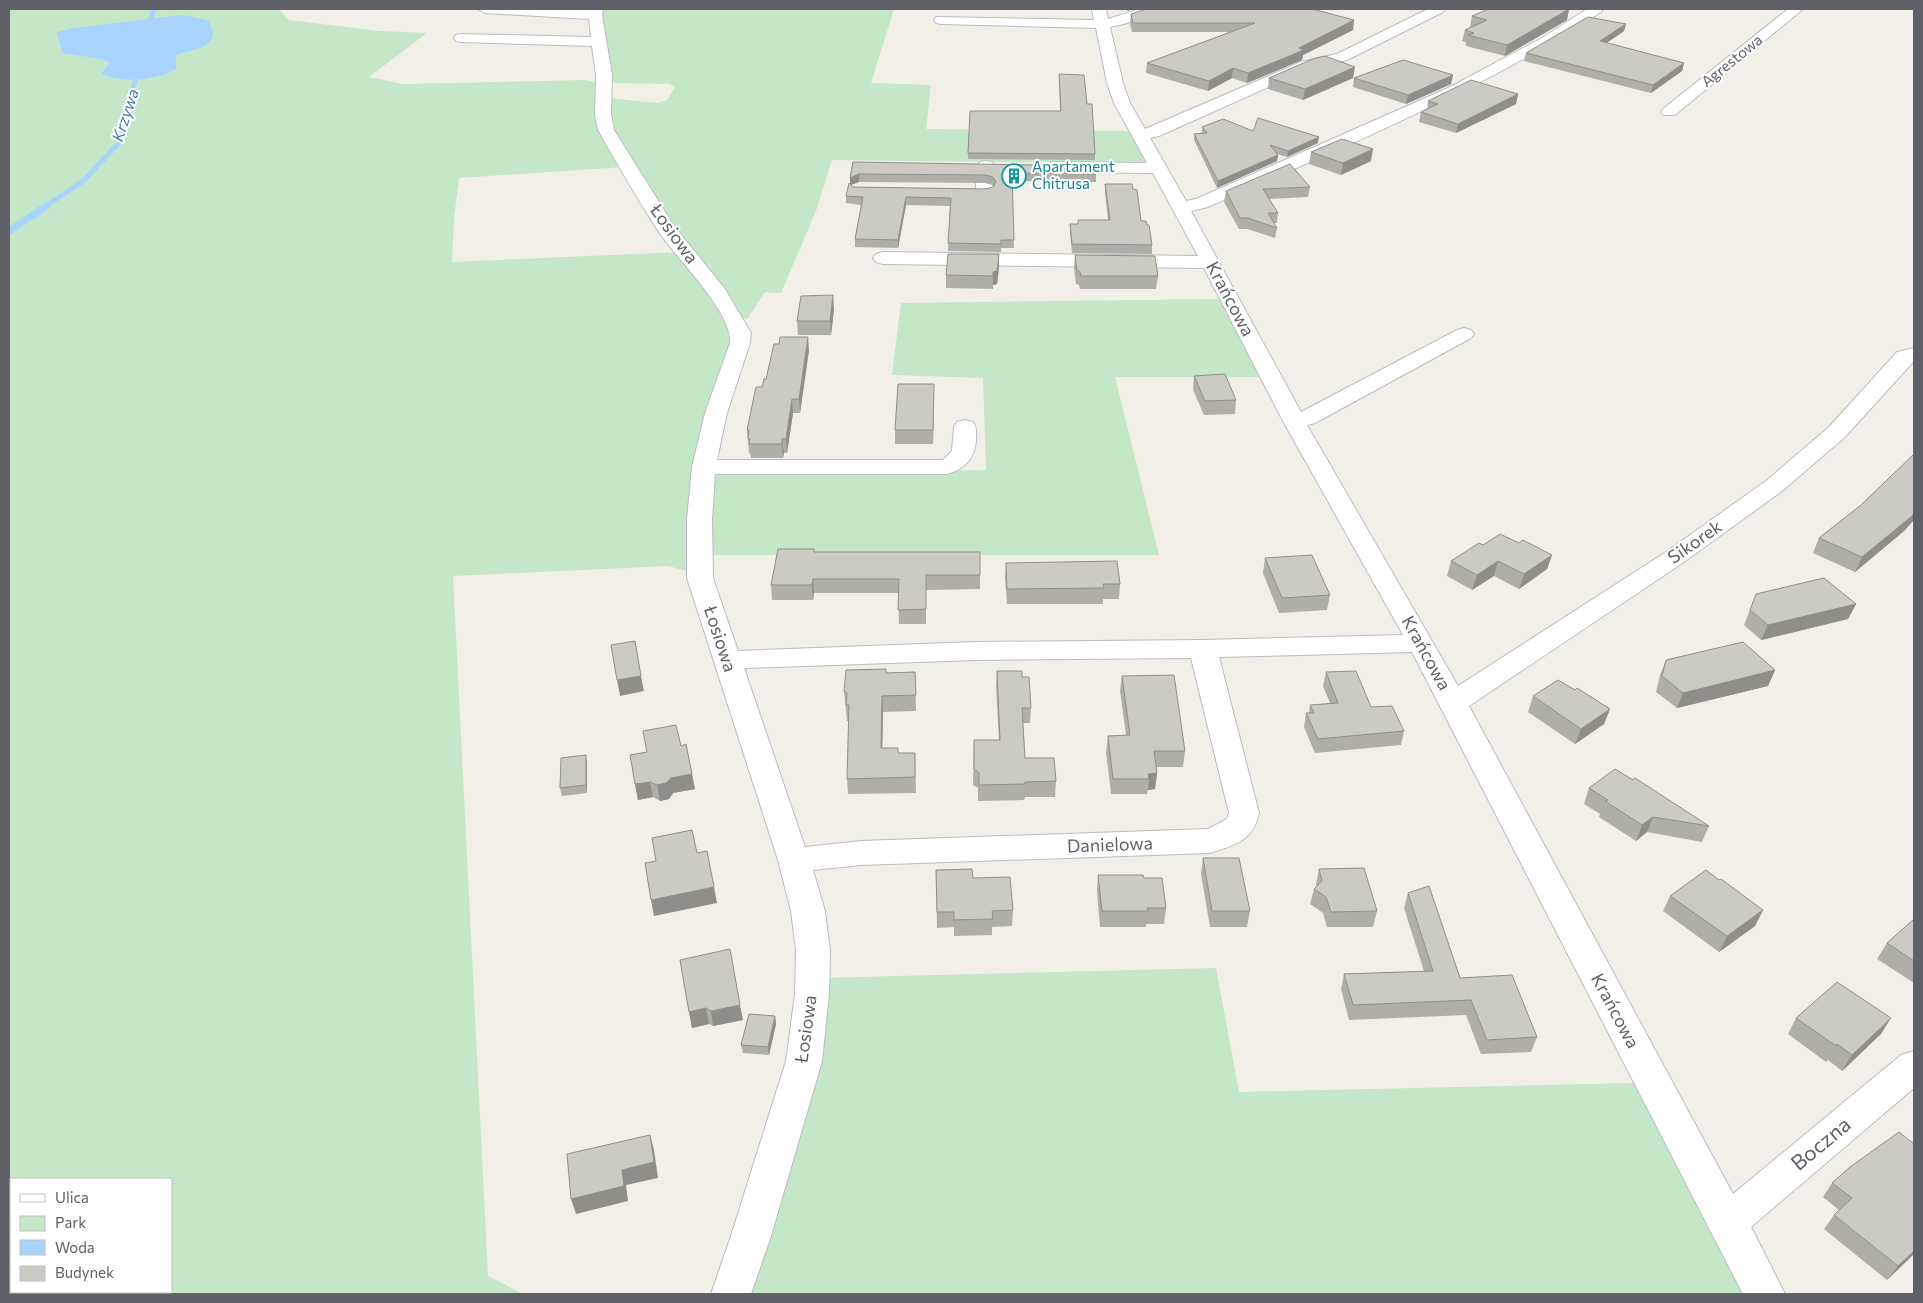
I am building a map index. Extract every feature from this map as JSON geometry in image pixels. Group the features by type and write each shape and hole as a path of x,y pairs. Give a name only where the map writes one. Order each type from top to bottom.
{"street":[{"path":"485,9 596,12"},
{"path":"941,20 1100,16 1118,21 1152,9"},
{"path":"1142,135 1153,133 1306,64 1342,56 1438,9"},
{"path":"1180,208 1202,203 1454,91 1547,40 1596,9"},
{"name":"Agrestowa","path":"1669,112 1796,9"},
{"name":"Łosiowa","path":"596,12 604,75 603,115 606,130 666,229 715,289 741,332 740,343 714,421 704,467 698,549 700,578 794,860 808,911 813,950 812,994 804,1061 751,1236 731,1294"},
{"name":"Krańcowa","path":"1100,16 1114,83 1122,102 1211,262 1294,421 1421,643 1765,1294"},
{"path":"461,38 599,42"},
{"path":"967,166 1005,166"},
{"path":"984,209 986,166"},
{"path":"1044,166 1159,168"},
{"path":"965,190 985,190"},
{"path":"883,258 1211,262"},
{"path":"1294,421 1307,418 1464,334"},
{"name":"Sikorek","path":"1453,703 1675,557 1774,486 1837,432 1905,357 1914,354"},
{"path":"704,467 947,467 959,462 964,453 964,427"},
{"path":"727,660 975,651 1203,649 1421,643"},
{"name":"Danielowa","path":"794,860 861,853 1210,841 1228,834 1241,825 1244,813 1203,649"},
{"name":"Boczna","path":"1728,1222 1914,1066"}],"green space":[{"path":"9,9 278,9 289,20 379,31 427,33 369,77 403,84 586,80 601,84 624,167 459,178 454,219 452,262 681,252 710,293 732,331 733,345 687,571 668,566 453,576 488,1276 523,1294 9,1294"},
{"path":"602,9 894,9 871,83 931,85 926,129 1133,131 1148,164 832,160 816,211 781,293 765,292 747,319 739,318 673,228 611,129 607,98 657,103 667,100 675,87 669,84 615,83 607,76"},
{"path":"1220,299 1261,377 1115,377 1159,555 704,555 714,475 986,470 983,378 892,375 901,303"},
{"path":"1216,968 1239,1092 1634,1083 1742,1294 742,1294 761,1240 819,978"}],"water":[{"path":"182,15 208,20 213,32 212,39 203,47 176,55 176,69 149,78 129,80 101,74 110,62 62,53 57,32 74,28"}],"building":[{"path":"1146,9 1312,9 1354,20 1299,48 1304,50 1248,73 1233,68 1209,81 1147,63 1255,23 1133,23 1131,14"},
{"path":"1489,9 1569,9 1507,45 1468,35 1474,33 1465,30 1487,20 1472,16"},
{"path":"1588,17 1626,24 1600,41 1684,63 1653,85 1526,53"},
{"path":"1325,56 1355,67 1305,89 1269,78 1313,59"},
{"path":"1403,60 1453,75 1408,95 1354,78"},
{"path":"1059,74 1084,75 1087,104 1092,104 1095,154 968,153 970,111 1061,111"},
{"path":"1471,80 1518,94 1458,124 1421,112 1438,104 1428,101"},
{"path":"1258,118 1319,137 1288,151 1270,145 1278,155 1218,181 1194,134 1207,133 1202,127 1223,119 1253,131"},
{"path":"1342,139 1373,149 1343,163 1311,152"},
{"path":"853,162 1096,166 1096,174 1012,173 1014,240 1001,240 1001,244 948,243 951,198 906,197 898,240 855,239 863,197 846,196 849,183 853,187 985,189 993,187 996,182 993,177 985,175 859,174 850,178"},
{"path":"1290,164 1310,187 1263,189 1278,213 1268,213 1277,228 1248,218 1240,218 1226,191"},
{"path":"1105,184 1132,184 1133,189 1137,190 1141,221 1146,221 1147,225 1149,225 1152,245 1072,244 1070,224 1078,224 1078,220 1110,220"},
{"path":"948,254 999,254 997,271 993,272 993,276 946,275"},
{"path":"1075,255 1155,256 1158,276 1081,276 1077,270"},
{"path":"833,295 830,321 797,321 801,296"},
{"path":"780,337 808,337 799,399 792,399 786,439 782,439 782,444 749,444 749,430 747,430 756,387 762,387 764,379 766,379 774,344 779,344"},
{"path":"1225,374 1236,400 1205,401 1194,376"},
{"path":"898,384 934,384 933,430 895,430"},
{"path":"1914,454 1914,513 1912,516 1862,557 1819,538 1861,505"},
{"path":"1500,534 1519,543 1523,540 1552,555 1524,574 1498,561 1477,575 1451,561 1479,543 1483,545"},
{"path":"778,549 814,549 814,552 980,552 980,575 926,575 926,609 898,610 899,579 813,579 812,585 771,585"},
{"path":"1312,555 1330,595 1282,598 1265,558"},
{"path":"1117,561 1120,584 1103,584 1104,588 1007,589 1006,563"},
{"path":"1824,578 1856,604 1768,625 1750,610 1756,594"},
{"path":"635,641 641,676 617,680 611,645"},
{"path":"1743,642 1775,670 1683,693 1662,676 1666,660"},
{"path":"886,669 886,673 915,672 916,695 882,696 881,748 898,748 898,753 915,753 915,777 847,779 849,705 846,705 847,693 844,691 846,670"},
{"path":"997,671 1022,671 1022,677 1029,677 1031,708 1022,708 1025,758 1054,758 1056,781 979,785 979,773 974,769 974,740 1000,740"},
{"path":"1356,671 1371,707 1392,706 1404,731 1318,739 1306,713 1314,713 1310,705 1338,703 1326,672"},
{"path":"1174,675 1185,751 1154,751 1157,773 1148,774 1149,779 1113,779 1108,736 1130,735 1122,676"},
{"path":"1558,680 1575,690 1577,688 1610,709 1581,729 1533,696"},
{"path":"676,725 681,746 686,744 692,774 671,778 666,783 657,785 650,782 635,784 630,755 647,752 643,731"},
{"path":"586,755 586,785 560,788 561,758"},
{"path":"1615,769 1633,780 1635,778 1709,826 1653,817 1642,825 1605,801 1608,800 1589,788"},
{"path":"692,830 697,853 707,851 714,887 651,900 645,863 656,861 652,838"},
{"path":"1203,858 1239,858 1250,911 1212,911"},
{"path":"1364,868 1377,911 1331,912 1326,897 1314,889 1322,881 1319,869"},
{"path":"972,869 973,878 1010,877 1013,910 992,911 993,919 954,920 954,912 937,912 936,870"},
{"path":"1706,870 1763,910 1727,936 1670,896"},
{"path":"1098,875 1143,875 1144,878 1162,878 1166,908 1147,908 1148,911 1102,911"},
{"path":"1429,886 1460,978 1512,975 1537,1037 1487,1040 1471,1000 1353,1005 1344,974 1433,971 1408,893"},
{"path":"1914,919 1914,961 1887,943"},
{"path":"730,949 740,1005 711,1011 706,1008 689,1012 680,960"},
{"path":"1837,982 1891,1018 1852,1055 1796,1018"},
{"path":"749,1014 775,1016 768,1047 741,1045"},
{"path":"1899,1132 1914,1144 1914,1251 1898,1266 1834,1215 1852,1198 1832,1183 1850,1167"},
{"path":"650,1135 654,1162 622,1170 624,1186 571,1199 567,1154"}],"waterway":[{"name":"Krzywa","path":"148,28 154,9"},
{"name":"Krzywa","path":"46,206 83,181 120,142 138,68"},
{"name":"Krzywa","path":"9,231 48,205"}],"place":[{"name":"Apartament Chitrusa","path":"1014,176"}]}
